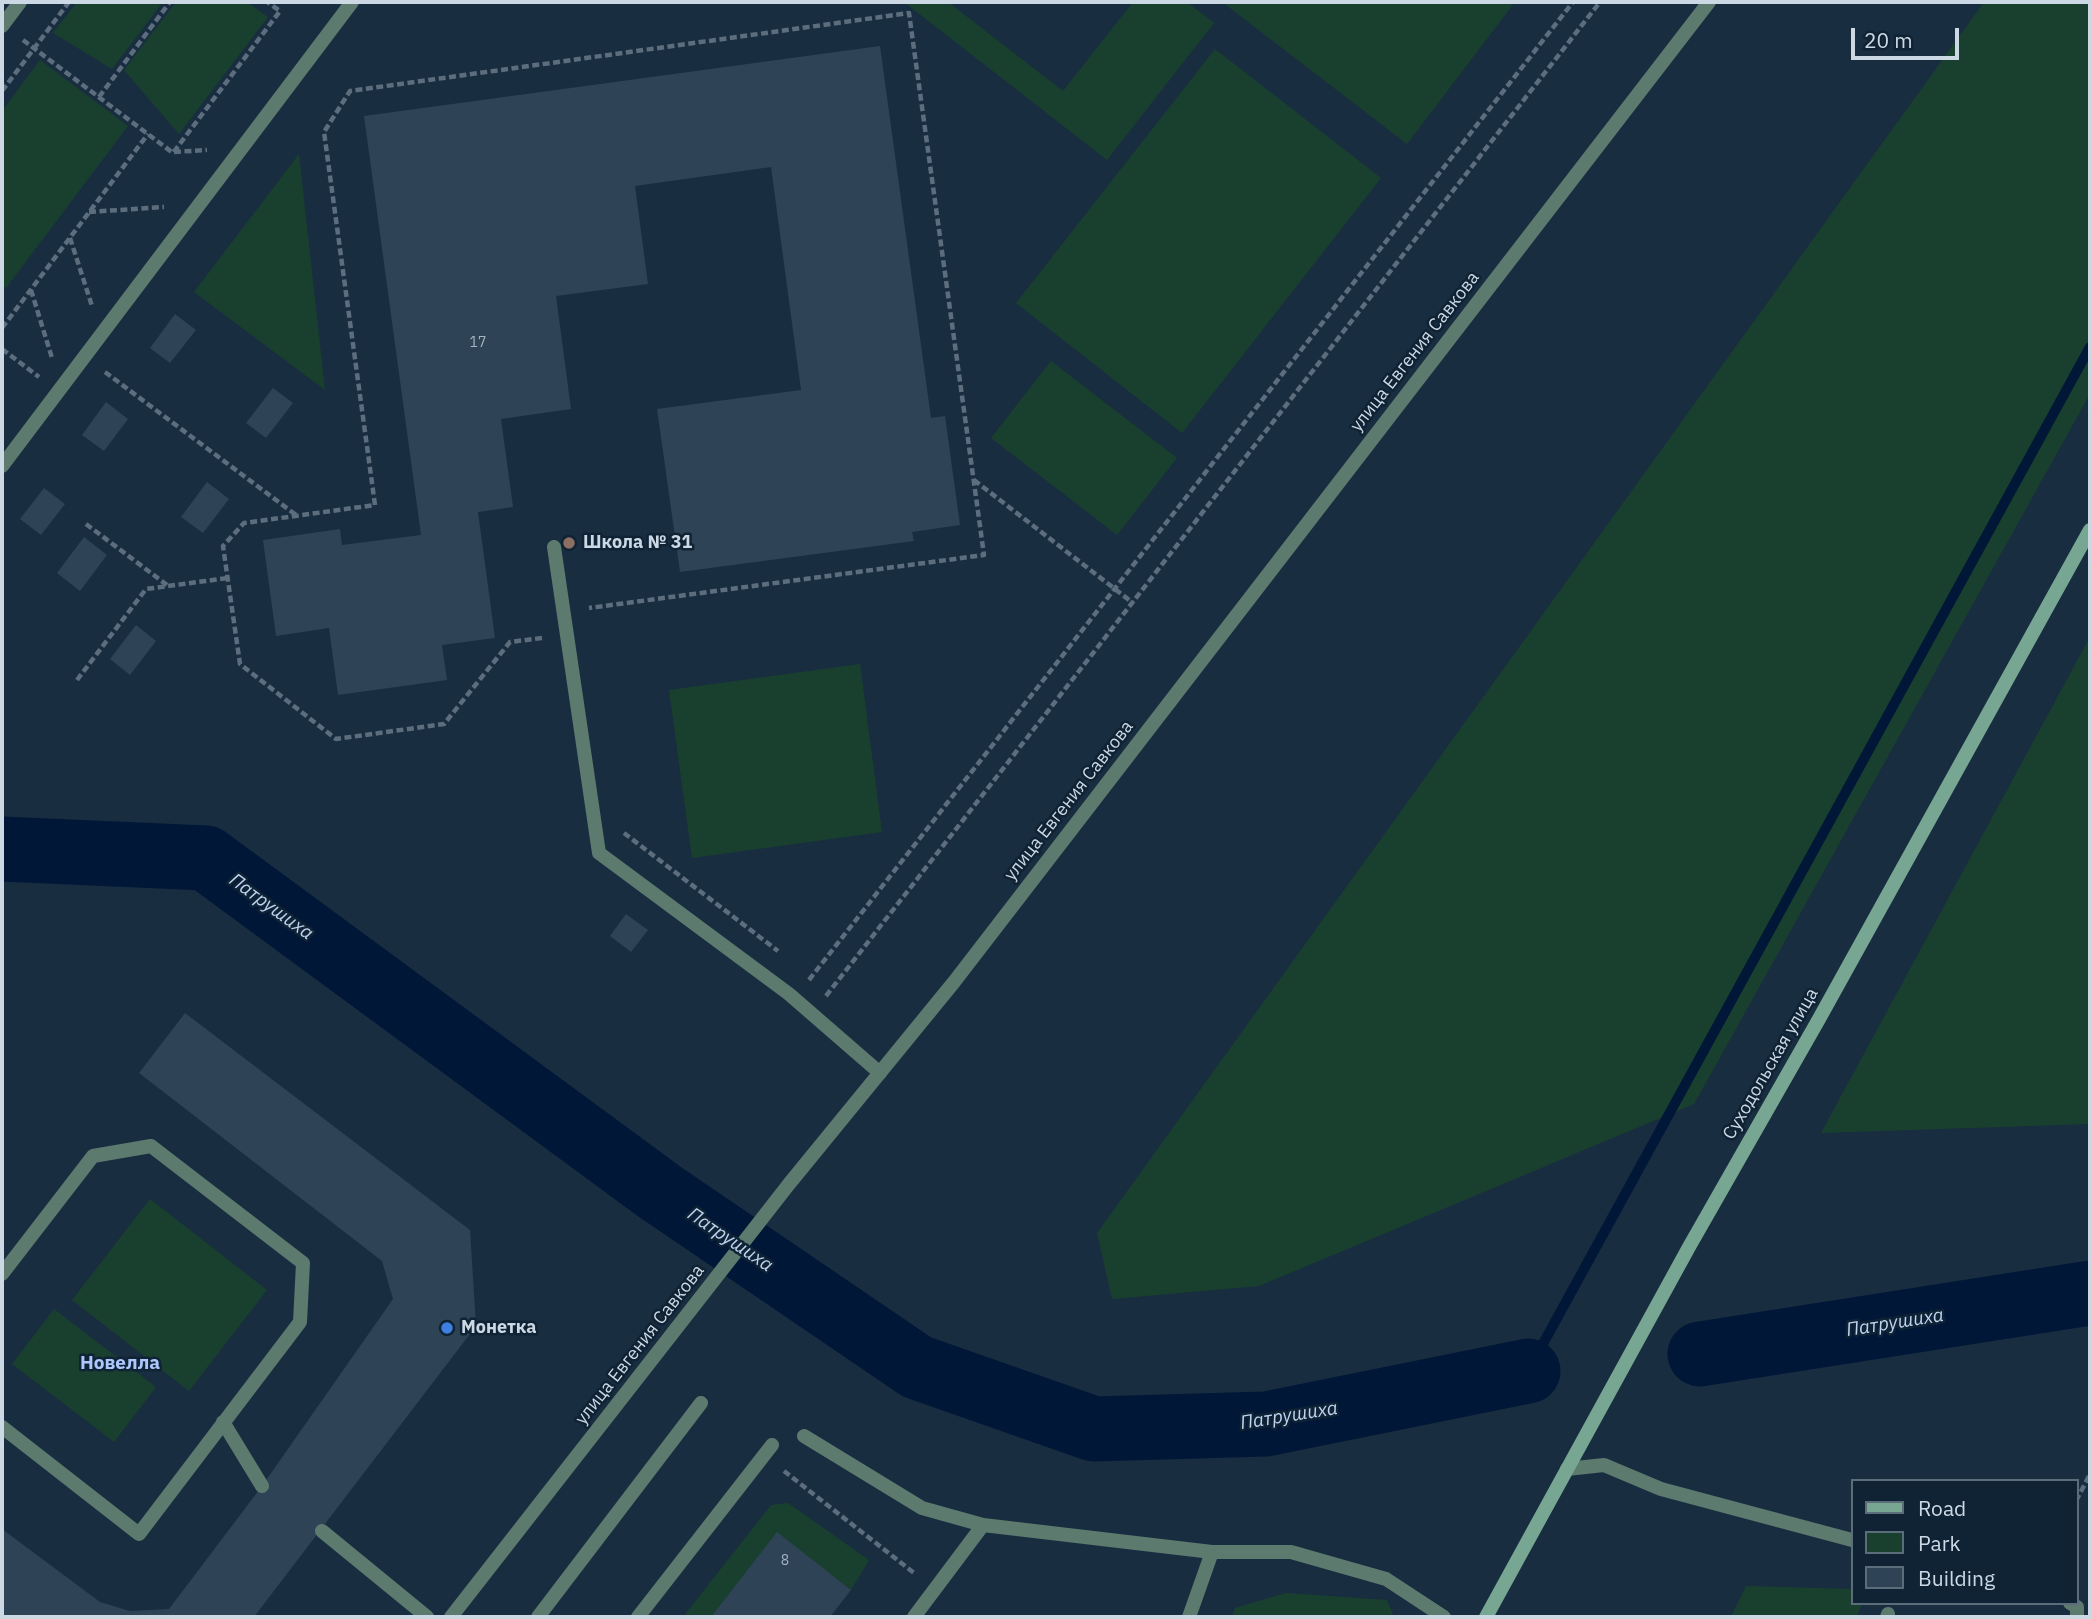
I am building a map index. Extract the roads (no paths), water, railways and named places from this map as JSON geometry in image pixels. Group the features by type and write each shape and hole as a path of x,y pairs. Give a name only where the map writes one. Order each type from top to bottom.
{"main road":[{"name":"Суходольская улица","path":"1486,1617 1682,1258 1819,1019 2090,530"}],"street":[{"path":"2,26 20,2"},
{"path":"2,466 352,2"},
{"name":"улица Евгения Савкова","path":"452,1617 789,1184 979,949 1709,2"},
{"path":"554,547 599,853 794,999 880,1073"},
{"path":"2,1274 93,1156 151,1146 303,1264 300,1322 139,1534 2,1427"},
{"path":"538,1617 701,1403"},
{"path":"223,1422 262,1486"},
{"path":"804,1436 922,1508 983,1525 1212,1552 1291,1552 1386,1579 1444,1617"},
{"path":"638,1617 772,1445"},
{"path":"1567,1469 1604,1465 1661,1489 1850,1539"},
{"path":"914,1617 983,1525"},
{"path":"322,1531 427,1617"},
{"path":"1189,1617 1212,1552"}],"waterway":[{"path":"1528,1371 2090,347"},
{"name":"Патрушиха","path":"2,849 206,858 660,1192 917,1367 1094,1429 1266,1424 1528,1371"},
{"name":"Патрушиха","path":"1700,1354 2090,1293"}],"place":[{"name":"Школа № 31","path":"569,543"},
{"name":"Монетка","path":"447,1328"}],"district":[{"name":"Новелла","path":"120,1364"}]}
